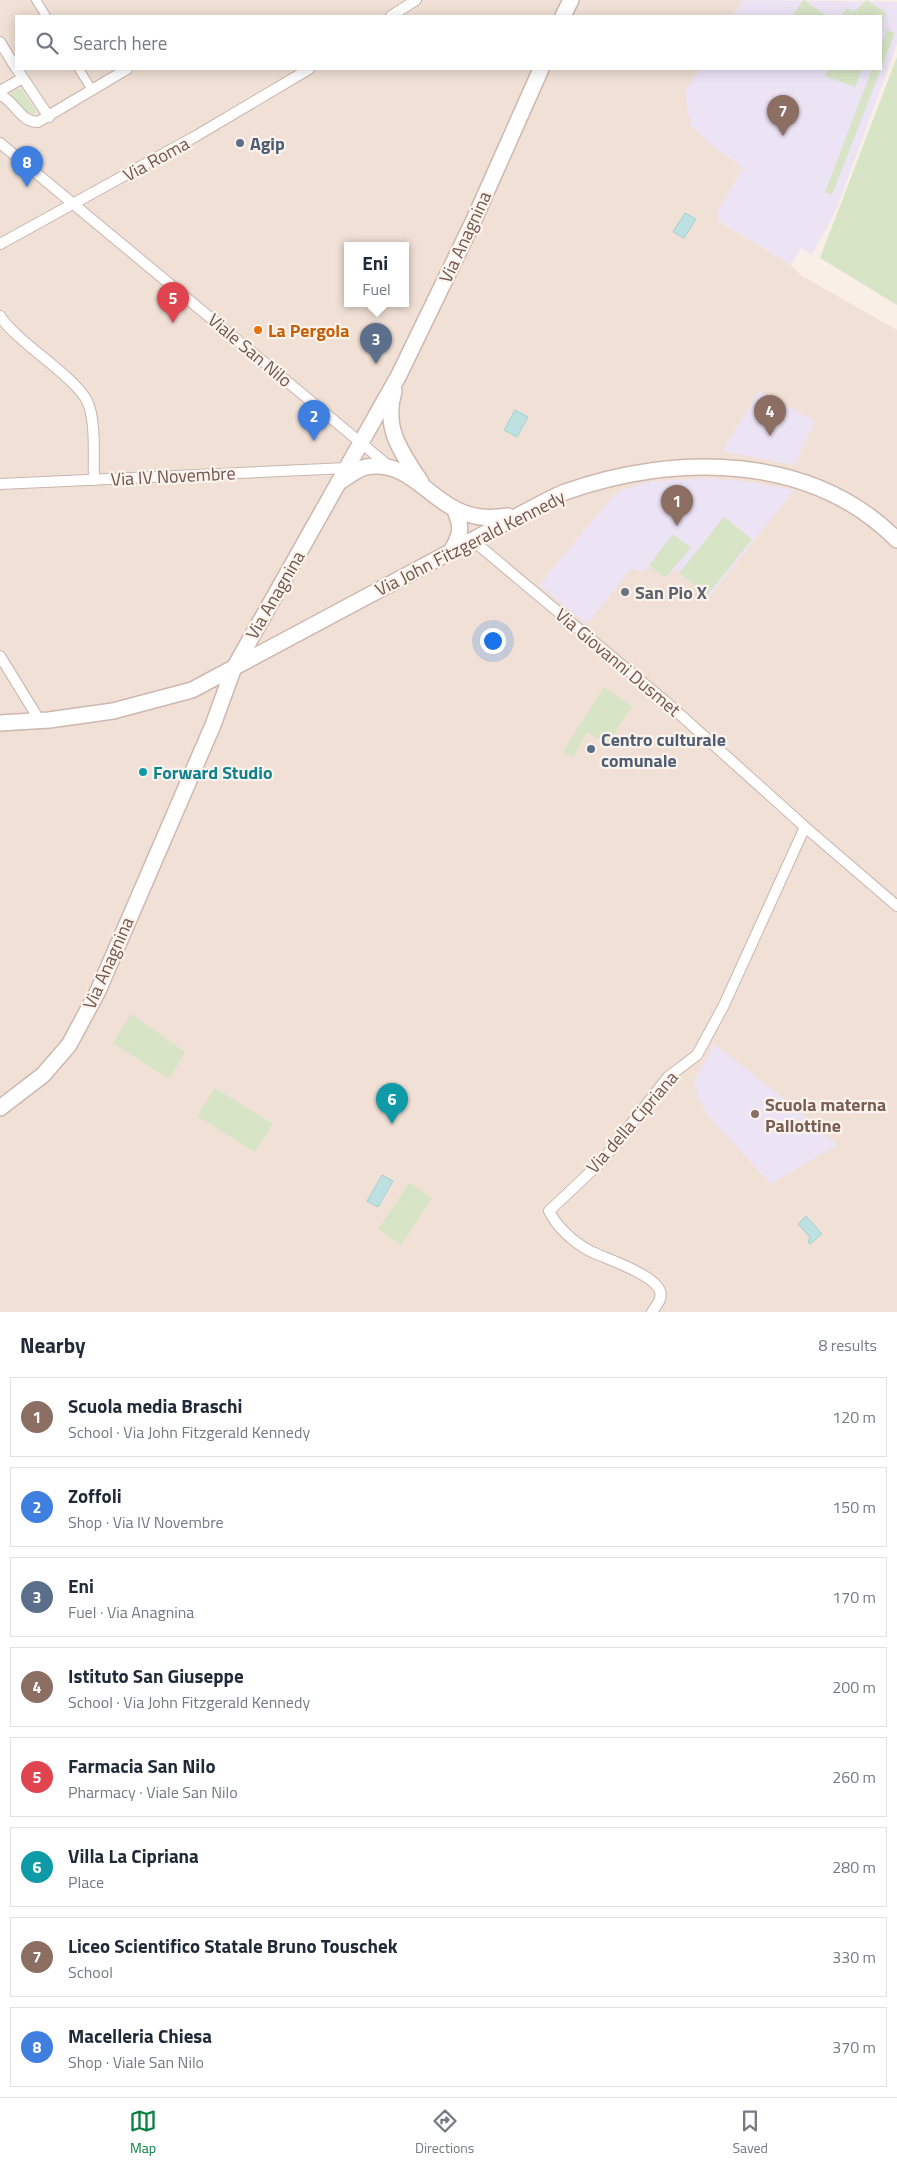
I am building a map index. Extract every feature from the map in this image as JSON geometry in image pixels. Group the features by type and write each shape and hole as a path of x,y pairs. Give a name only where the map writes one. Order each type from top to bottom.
{"main road":[{"path":"564,15 571,0"},
{"name":"Via Anagnina","path":"0,1108 43,1075 73,1038 98,991 213,726 233,670 399,375 473,222 541,70"},
{"path":"399,375 392,398 391,420 397,446 421,483"},
{"name":"Via John Fitzgerald Kennedy","path":"0,723 40,721 121,710 192,690 233,670 472,539 564,492 614,479 692,466 761,471 820,487 882,524 897,540"},
{"path":"338,483 365,467 391,468 421,483 454,508 472,516 491,518 521,514"},
{"path":"452,550 459,536 460,523 454,508"},
{"path":"256,629 257,645 268,650"}],"street":[{"path":"36,0 45,15"},
{"path":"393,15 416,0"},
{"path":"0,42 15,66"},
{"path":"17,70 49,117"},
{"path":"80,70 92,90"},
{"path":"23,78 1,95 27,120 38,122 125,70"},
{"name":"Via Roma","path":"0,244 196,136 307,70"},
{"name":"Viale San Nilo","path":"0,143 391,468"},
{"path":"0,316 12,331 80,391 87,400 91,414 94,480"},
{"name":"Via IV Novembre","path":"0,484 347,468"},
{"name":"Via Giovanni Dusmet","path":"472,539 709,739 805,827 897,906"},
{"path":"0,656 40,721"},
{"name":"Via della Cipriana","path":"652,1312 660,1300 660,1292 656,1286 638,1272 588,1250 555,1225 549,1211 602,1161 668,1077 698,1055 724,1005 805,827"}],"shaded area":[{"path":"0,0 743,0 733,15 15,15 15,70 699,70 685,93 714,147 743,168 717,212 721,223 791,265 802,276 897,330 897,1312 0,1312"},
{"path":"743,0 897,2 897,44 837,208 812,255 801,248 791,265 717,220 717,212 743,168 714,147 690,125 685,92 699,70 882,70 882,15 733,15"},
{"path":"759,391 815,421 794,465 722,451"},
{"path":"708,478 750,482 794,490 709,597 675,569 665,578 649,566 644,572 631,569 587,624 539,585 611,498 621,490 647,482"},
{"name":"Scuola materna Pallottine","path":"714,1044 799,1111 837,1145 771,1184 709,1117 700,1103 694,1081"}],"green space":[{"path":"804,0 826,15 796,15 794,14"},
{"path":"867,0 886,13 882,23 882,15 842,15 846,8 853,12"},
{"path":"887,30 895,33 882,66 882,44"},
{"path":"897,57 897,305 820,258"},
{"path":"828,70 862,70 855,87 825,76"},
{"path":"872,70 881,70 832,195 825,192"},
{"path":"21,89 36,111 34,114 25,112 10,94"},
{"path":"724,517 752,539 707,596 679,573"},
{"path":"673,534 691,548 665,578 649,565"},
{"path":"604,687 632,706 608,744 587,732 573,757 563,752"},
{"path":"131,1014 185,1052 169,1079 113,1043"},
{"path":"215,1088 273,1124 255,1152 197,1116"},
{"path":"409,1183 432,1198 401,1245 378,1229"}],"water":[{"path":"685,213 696,219 684,238 673,232"},
{"path":"515,410 528,417 517,437 504,430"},
{"path":"382,1175 393,1181 378,1207 367,1201"},
{"path":"806,1216 822,1234 810,1244 808,1242 810,1237 798,1224"}],"place":[{"name":"Liceo Scientifico Statale Bruno Touschek","path":"783,136"},
{"name":"Agip","path":"240,143"},
{"name":"Macelleria Chiesa","path":"27,187"},
{"name":"Farmacia San Nilo","path":"173,323"},
{"name":"La Pergola","path":"258,330"},
{"name":"Eni","path":"376,364"},
{"name":"Istituto San Giuseppe","path":"770,436"},
{"name":"Zoffoli","path":"314,441"},
{"name":"Scuola media Braschi","path":"677,526"},
{"name":"San Pio X","path":"625,592"},
{"name":"Centro culturale comunale","path":"591,749"},
{"name":"Forward Studio","path":"143,772"},
{"name":"Scuola materna Pallottine","path":"755,1114"},
{"name":"Villa La Cipriana","path":"392,1124"}]}
